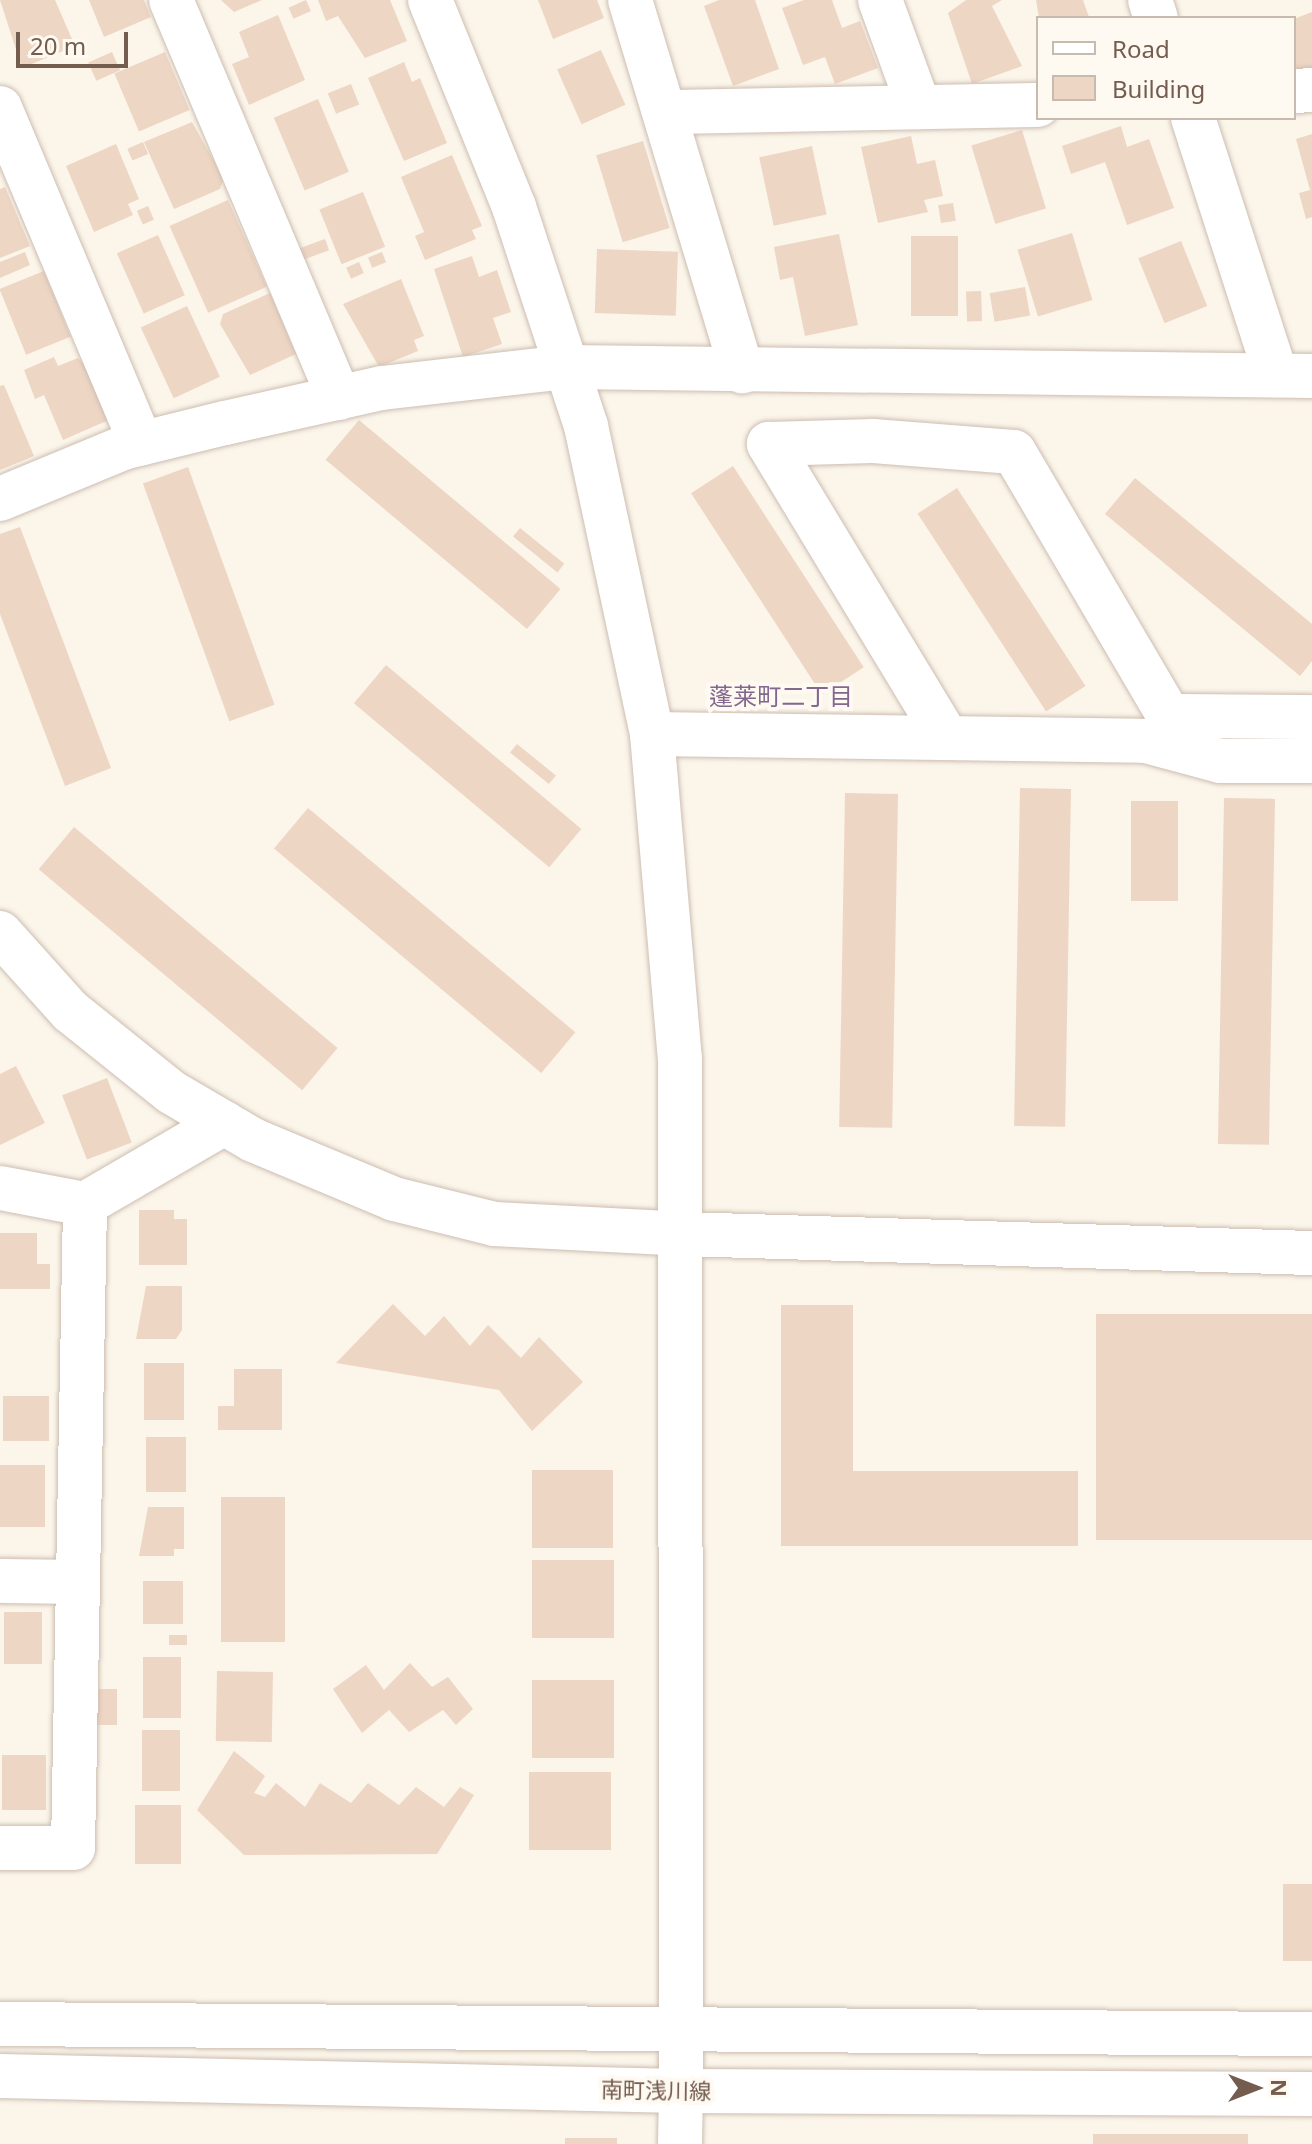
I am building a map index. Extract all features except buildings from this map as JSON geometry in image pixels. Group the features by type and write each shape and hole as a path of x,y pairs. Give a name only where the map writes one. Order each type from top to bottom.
{"street":[{"path":"171,0 339,398"},
{"path":"430,0 514,207 567,367 602,485 652,734 680,1058 683,2026 680,2144"},
{"path":"630,0 670,112 742,371"},
{"path":"880,0 919,107"},
{"path":"670,112 1036,105"},
{"path":"0,108 141,444"},
{"path":"0,499 141,444 339,398 567,367 1294,375 1194,120"},
{"path":"947,738 769,444 873,441 1014,452 1167,731 1220,761 1312,761"},
{"path":"652,734 947,738 1167,731 1312,717"},
{"path":"0,933 70,1011 171,1092 224,1123 394,1199 494,1224 682,1234 1312,1253"},
{"path":"0,1188 85,1204 224,1123"},
{"path":"0,1848 73,1848 74,1582 85,1204"},
{"path":"0,1581 74,1582"},
{"path":"0,2024 683,2026 1312,2034"},
{"name":"南町浅川線","path":"0,2076 681,2091 1312,2094"}],"district":[{"name":"蓬莱町二丁目","path":"781,696"}]}
